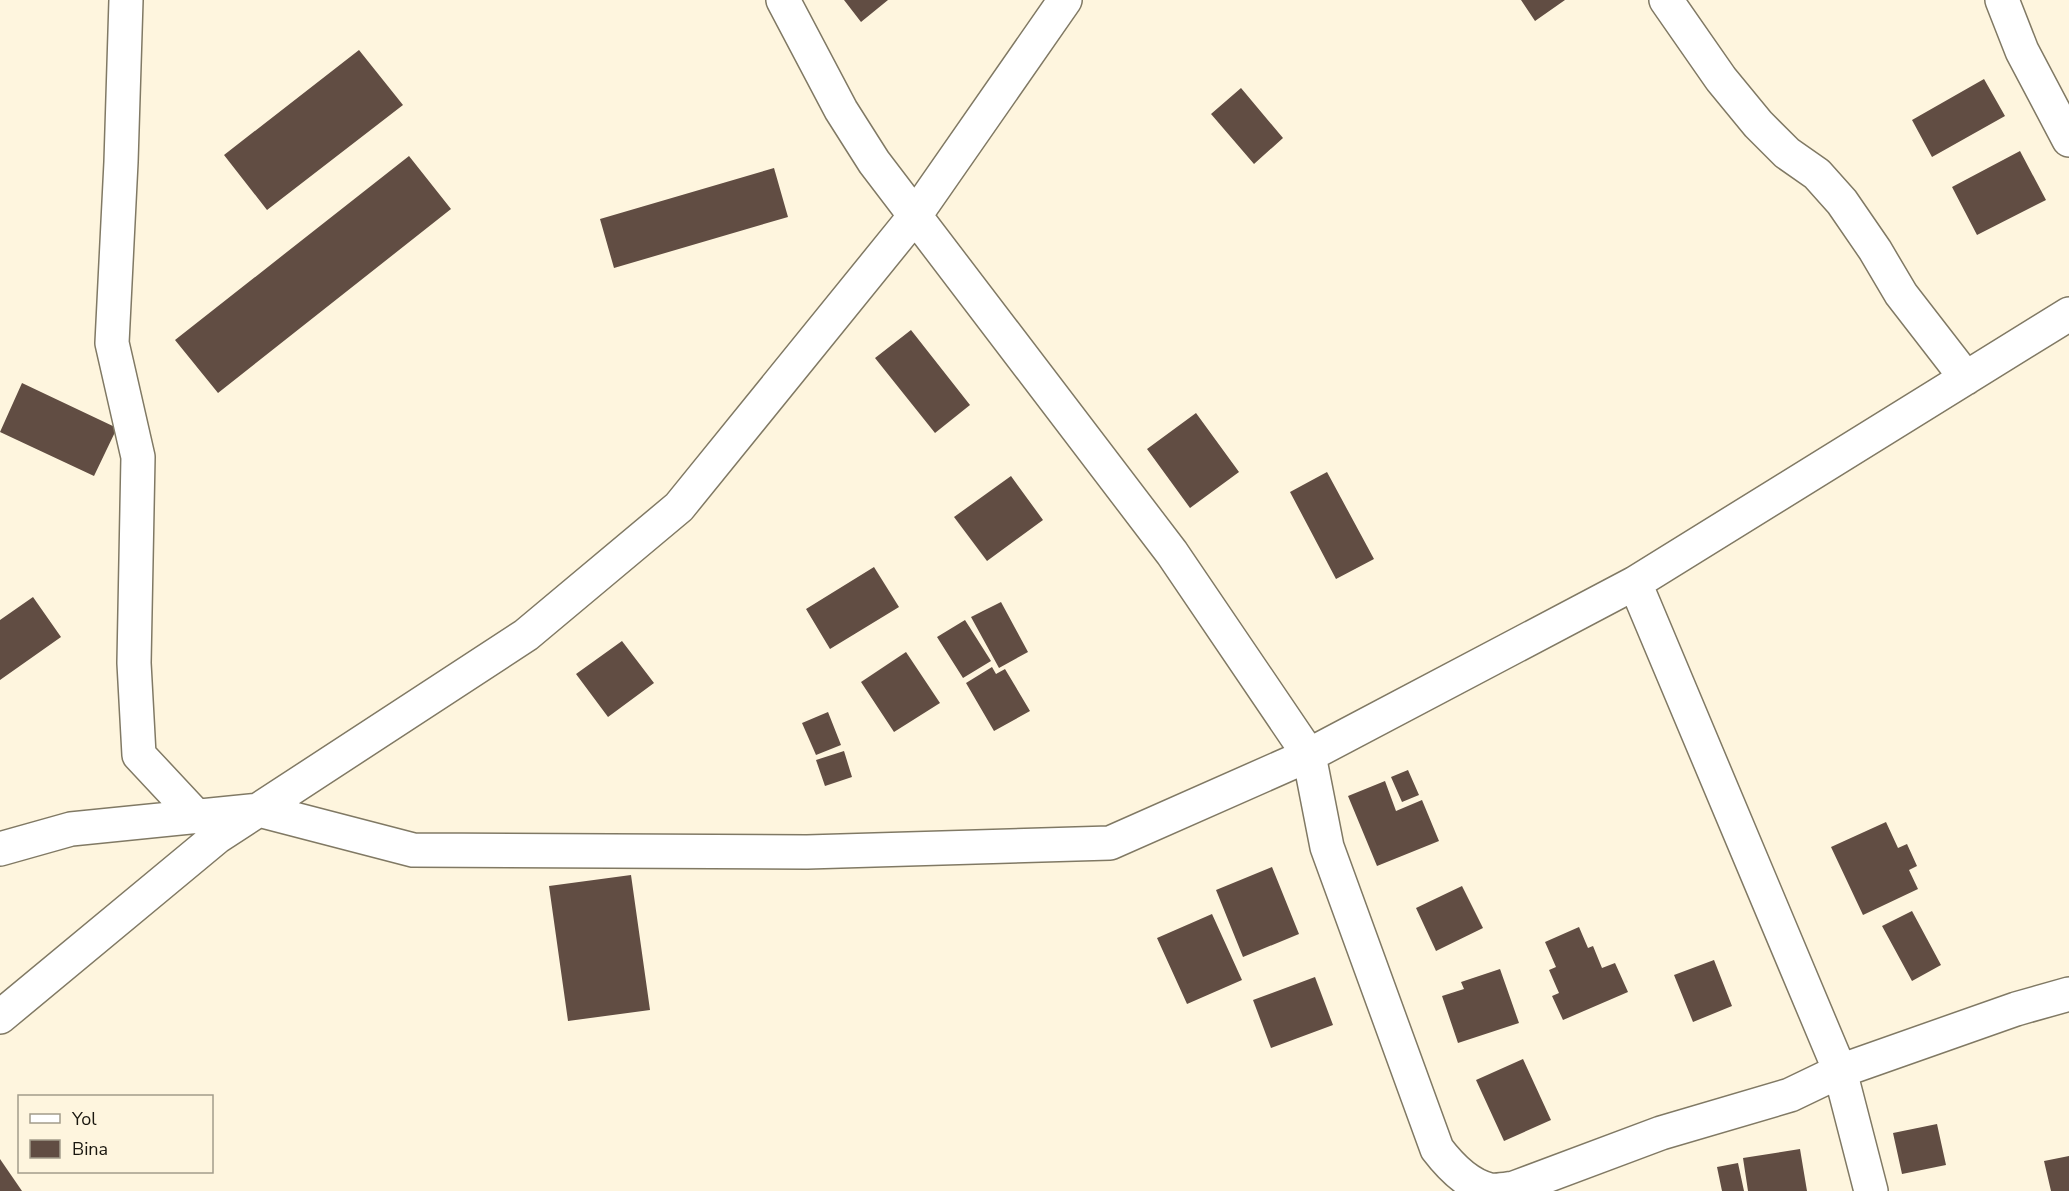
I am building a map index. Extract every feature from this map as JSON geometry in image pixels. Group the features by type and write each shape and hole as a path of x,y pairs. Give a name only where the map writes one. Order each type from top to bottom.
{"street":[{"path":"126,0 112,343 138,457 134,663 139,755 196,816"},
{"path":"783,0 842,110 874,162 1172,553 1309,754 1327,847 1437,1149 1450,1166 1469,1180 1491,1191 1514,1188 1661,1133 1790,1095 1840,1071 2016,1009 2069,994"},
{"path":"0,1017 217,837 526,635 679,507 914,217 1065,0"},
{"path":"1666,0 1721,79 1758,124 1787,153 1817,174 1842,202 1875,250 1901,294 1966,378"},
{"path":"2002,0 2022,51 2069,140"},
{"path":"0,849 71,829 259,810 413,850 807,852 1110,843 1309,754 1635,582 2069,314"},
{"path":"1635,582 1840,1071 1871,1191"}],"building":[{"path":"844,0 888,0 861,22"},
{"path":"1521,0 1565,0 1535,21"},
{"path":"359,50 403,105 267,210 224,155"},
{"path":"1984,79 2005,116 1932,157 1912,120"},
{"path":"1241,88 1283,138 1254,164 1211,114"},
{"path":"2020,151 2046,200 1977,235 1952,187"},
{"path":"409,156 451,209 218,393 175,340"},
{"path":"774,168 788,217 614,268 600,219"},
{"path":"911,330 970,405 935,433 875,358"},
{"path":"22,383 117,428 94,476 0,432"},
{"path":"1196,413 1239,472 1190,508 1147,449"},
{"path":"1327,472 1374,559 1336,579 1290,492"},
{"path":"1011,476 1043,520 987,561 954,517"},
{"path":"874,567 899,607 830,649 806,609"},
{"path":"33,597 61,637 0,680 0,620"},
{"path":"1001,602 1028,652 999,668 971,617"},
{"path":"965,620 991,661 963,678 937,637"},
{"path":"622,641 654,683 608,717 576,674"},
{"path":"906,652 940,703 894,732 861,682"},
{"path":"992,667 996,674 1005,669 1030,711 994,731 966,683"},
{"path":"828,712 841,745 816,755 802,723"},
{"path":"844,751 852,777 825,786 816,760"},
{"path":"1408,770 1419,795 1402,802 1391,777"},
{"path":"1385,781 1396,811 1422,800 1439,841 1377,866 1348,796"},
{"path":"1886,822 1898,848 1907,844 1917,866 1909,870 1918,889 1863,915 1831,847"},
{"path":"1272,867 1299,934 1243,957 1216,890"},
{"path":"631,875 650,1010 568,1021 549,886"},
{"path":"1462,886 1483,928 1436,951 1416,908"},
{"path":"1912,911 1941,965 1912,981 1882,926"},
{"path":"1212,914 1242,980 1187,1004 1157,938"},
{"path":"1579,927 1588,948 1593,946 1602,968 1615,963 1628,992 1563,1020 1552,996 1559,993 1549,970 1556,967 1545,942"},
{"path":"1714,960 1732,1006 1693,1022 1674,975"},
{"path":"1500,969 1519,1023 1458,1043 1442,996 1464,989 1461,982"},
{"path":"1315,977 1333,1025 1271,1048 1253,1000"},
{"path":"1523,1059 1551,1120 1504,1141 1476,1080"},
{"path":"1937,1124 1946,1165 1902,1174 1893,1133"},
{"path":"1800,1149 1807,1191 1748,1191 1743,1158"},
{"path":"2069,1156 2069,1191 2051,1191 2044,1161"},
{"path":"0,1159 22,1191 0,1191"},
{"path":"1738,1163 1744,1191 1722,1191 1717,1167"}]}
